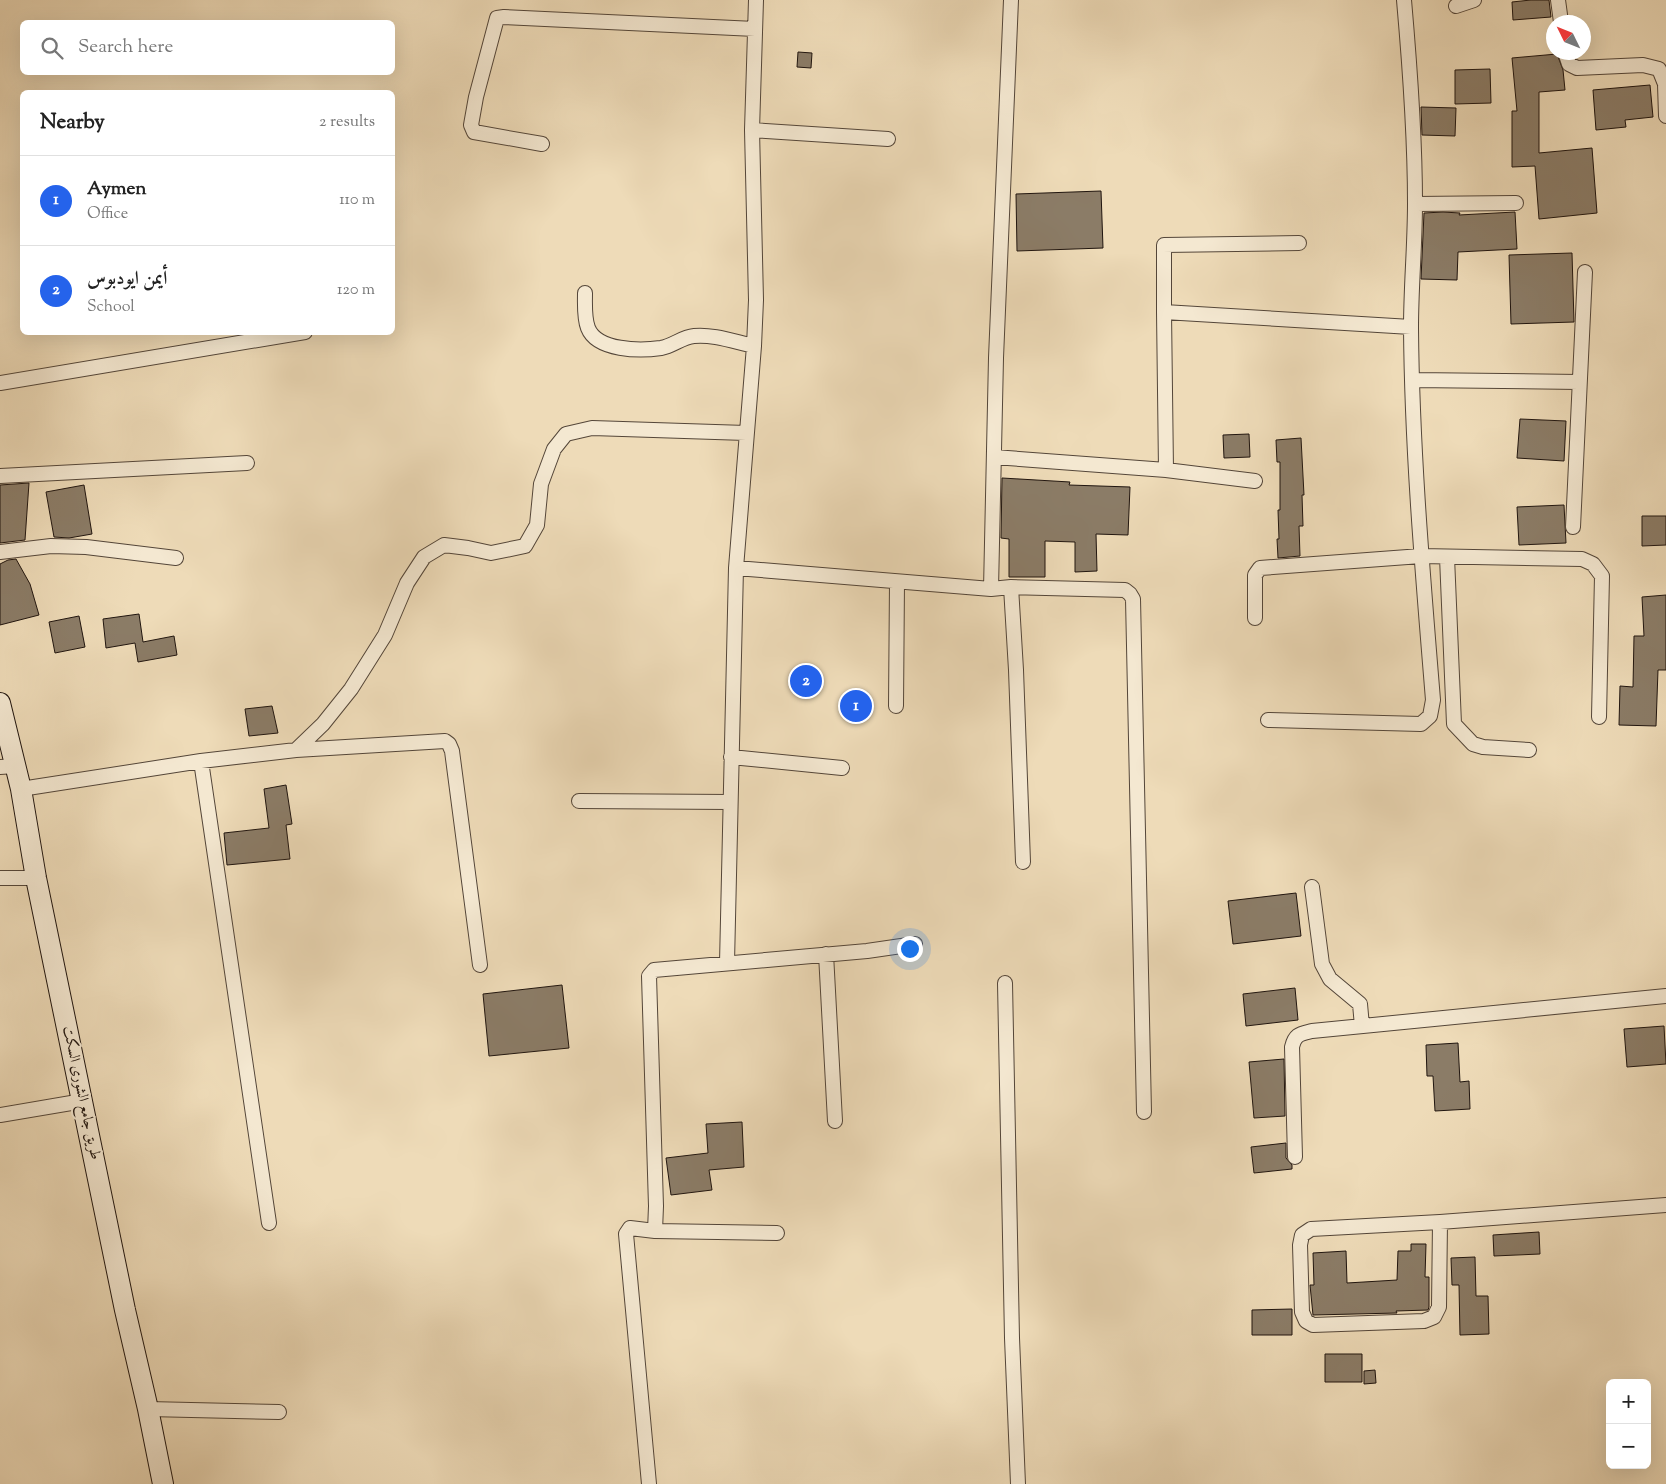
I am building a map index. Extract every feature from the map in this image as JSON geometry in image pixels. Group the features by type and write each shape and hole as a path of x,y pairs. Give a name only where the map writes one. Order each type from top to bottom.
{"main road":[{"name":"طريق جامع الشورى السكت","path":"0,703 8,766 21,789 36,878 83,1100 124,1310 148,1409 163,1484"}],"street":[{"path":"728,963 736,568 756,300 752,130 756,0"},
{"path":"991,588 996,358 1011,0"},
{"path":"1268,720 1420,724 1430,716 1433,700 1421,556 1411,326 1415,204 1413,107 1404,0"},
{"path":"1456,6 1474,0"},
{"path":"1558,0 1560,15"},
{"path":"542,144 474,132 471,125 476,97 497,18 514,17 755,29"},
{"path":"1568,60 1569,64 1577,68 1643,65 1659,69 1665,84 1666,116"},
{"path":"752,130 888,139"},
{"path":"1415,204 1516,203"},
{"path":"1166,470 1164,245 1299,244"},
{"path":"1574,527 1585,272"},
{"path":"584,293 588,329 592,335 605,344 621,348 662,348 681,339 708,336 754,346"},
{"path":"1164,312 1411,326"},
{"path":"0,383 287,335"},
{"path":"1413,380 1579,382"},
{"path":"296,750 323,724 351,689 384,635 407,583 424,558 444,545 491,553 525,546 537,525 541,484 554,449 566,434 592,428 746,433"},
{"path":"994,457 1166,470 1255,481"},
{"path":"0,476 247,462"},
{"path":"0,552 51,546 86,547 176,558"},
{"path":"1255,618 1255,574 1260,568 1421,556 1582,560 1593,564 1602,576 1599,717"},
{"path":"1447,556 1454,724 1472,744 1483,747 1529,750"},
{"path":"736,568 991,588 1125,590 1130,594 1133,599 1144,1112"},
{"path":"896,706 897,582"},
{"path":"1011,587 1023,862"},
{"path":"21,789 201,761 296,750 445,741 449,744 452,751 480,965"},
{"path":"731,757 842,768"},
{"path":"201,761 269,1223"},
{"path":"579,801 730,802"},
{"path":"0,878 36,878"},
{"path":"1312,887 1322,964 1330,979 1360,1004 1362,1026"},
{"path":"655,1231 656,1206 649,976 654,970 867,951 915,944"},
{"path":"826,954 835,1121"},
{"path":"1005,983 1012,1338 1018,1484"},
{"path":"1295,1158 1292,1048 1294,1040 1298,1035 1312,1031 1666,996"},
{"path":"0,1114 83,1100"},
{"path":"1440,1222 1439,1307 1434,1317 1424,1321 1313,1325 1306,1321 1302,1312 1300,1245 1302,1235 1311,1229 1440,1222 1666,1205"},
{"path":"650,1484 626,1234 630,1228 655,1231 777,1233"},
{"path":"148,1409 279,1412"}],"building":[{"path":"1549,0 1551,15 1546,15 1546,17 1513,20 1512,2"},
{"path":"798,52 812,53 811,68 797,67"},
{"path":"1546,55 1546,60 1559,60 1563,70 1565,90 1539,92 1539,153 1592,148 1597,213 1539,219 1535,166 1512,167 1512,111 1517,111 1512,58"},
{"path":"1490,69 1491,103 1455,104 1455,70"},
{"path":"1650,85 1653,117 1625,120 1626,127 1596,130 1593,90"},
{"path":"1421,107 1456,108 1455,136 1422,135"},
{"path":"1101,191 1103,248 1017,251 1016,194"},
{"path":"1515,212 1517,249 1458,252 1457,280 1421,279 1424,213 1460,213 1459,215"},
{"path":"1572,253 1574,322 1511,324 1509,255"},
{"path":"1520,419 1566,421 1564,461 1517,458"},
{"path":"1249,434 1250,457 1224,458 1223,435"},
{"path":"1301,438 1304,495 1302,495 1303,526 1299,526 1300,556 1278,558 1280,462 1277,462 1276,440"},
{"path":"1002,478 1070,482 1069,485 1130,487 1128,535 1096,534 1097,571 1075,572 1075,542 1045,541 1045,577 1009,577 1009,539 1001,538"},
{"path":"29,483 25,540 0,543 0,485"},
{"path":"84,485 92,534 69,538 54,537 46,492"},
{"path":"1564,505 1566,543 1519,545 1517,507"},
{"path":"1642,516 1666,516 1666,545 1642,546"},
{"path":"16,559 30,584 39,615 0,625 0,564"},
{"path":"1666,595 1666,670 1658,670 1656,726 1619,725 1620,686 1633,687 1634,636 1644,636 1642,597"},
{"path":"139,614 143,642 174,636 177,655 138,662 135,643 106,648 103,619"},
{"path":"79,616 85,647 55,653 49,622"},
{"path":"272,706 278,733 249,736 245,709"},
{"path":"286,785 292,824 286,825 290,859 227,865 224,833 269,828 264,789"},
{"path":"1296,893 1301,936 1233,944 1228,901"},
{"path":"562,985 569,1048 489,1056 483,994"},
{"path":"1295,988 1298,1020 1246,1026 1243,994"},
{"path":"1664,1026 1666,1064 1627,1067 1624,1029"},
{"path":"1458,1043 1460,1082 1469,1081 1470,1109 1435,1111 1433,1076 1427,1076 1426,1045"},
{"path":"1284,1059 1285,1116 1254,1118 1249,1062"},
{"path":"742,1122 744,1167 709,1170 712,1190 671,1195 666,1158 708,1153 706,1124"},
{"path":"1286,1143 1286,1158 1292,1165 1292,1169 1254,1173 1251,1147"},
{"path":"1539,1232 1540,1254 1494,1256 1493,1235"},
{"path":"1411,1244 1426,1244 1425,1277 1429,1277 1428,1310 1396,1311 1397,1313 1313,1315 1310,1285 1314,1285 1313,1253 1346,1251 1347,1283 1397,1280 1398,1251 1411,1251"},
{"path":"1475,1257 1476,1296 1488,1296 1489,1334 1460,1335 1459,1285 1452,1285 1451,1258"},
{"path":"1292,1309 1292,1335 1252,1335 1252,1310"},
{"path":"1325,1354 1362,1354 1362,1382 1325,1382"},
{"path":"1375,1370 1376,1383 1364,1384 1364,1371"}],"place":[{"name":"أيمن ايودبوس","path":"806,681"},
{"name":"Aymen","path":"856,706"}]}
